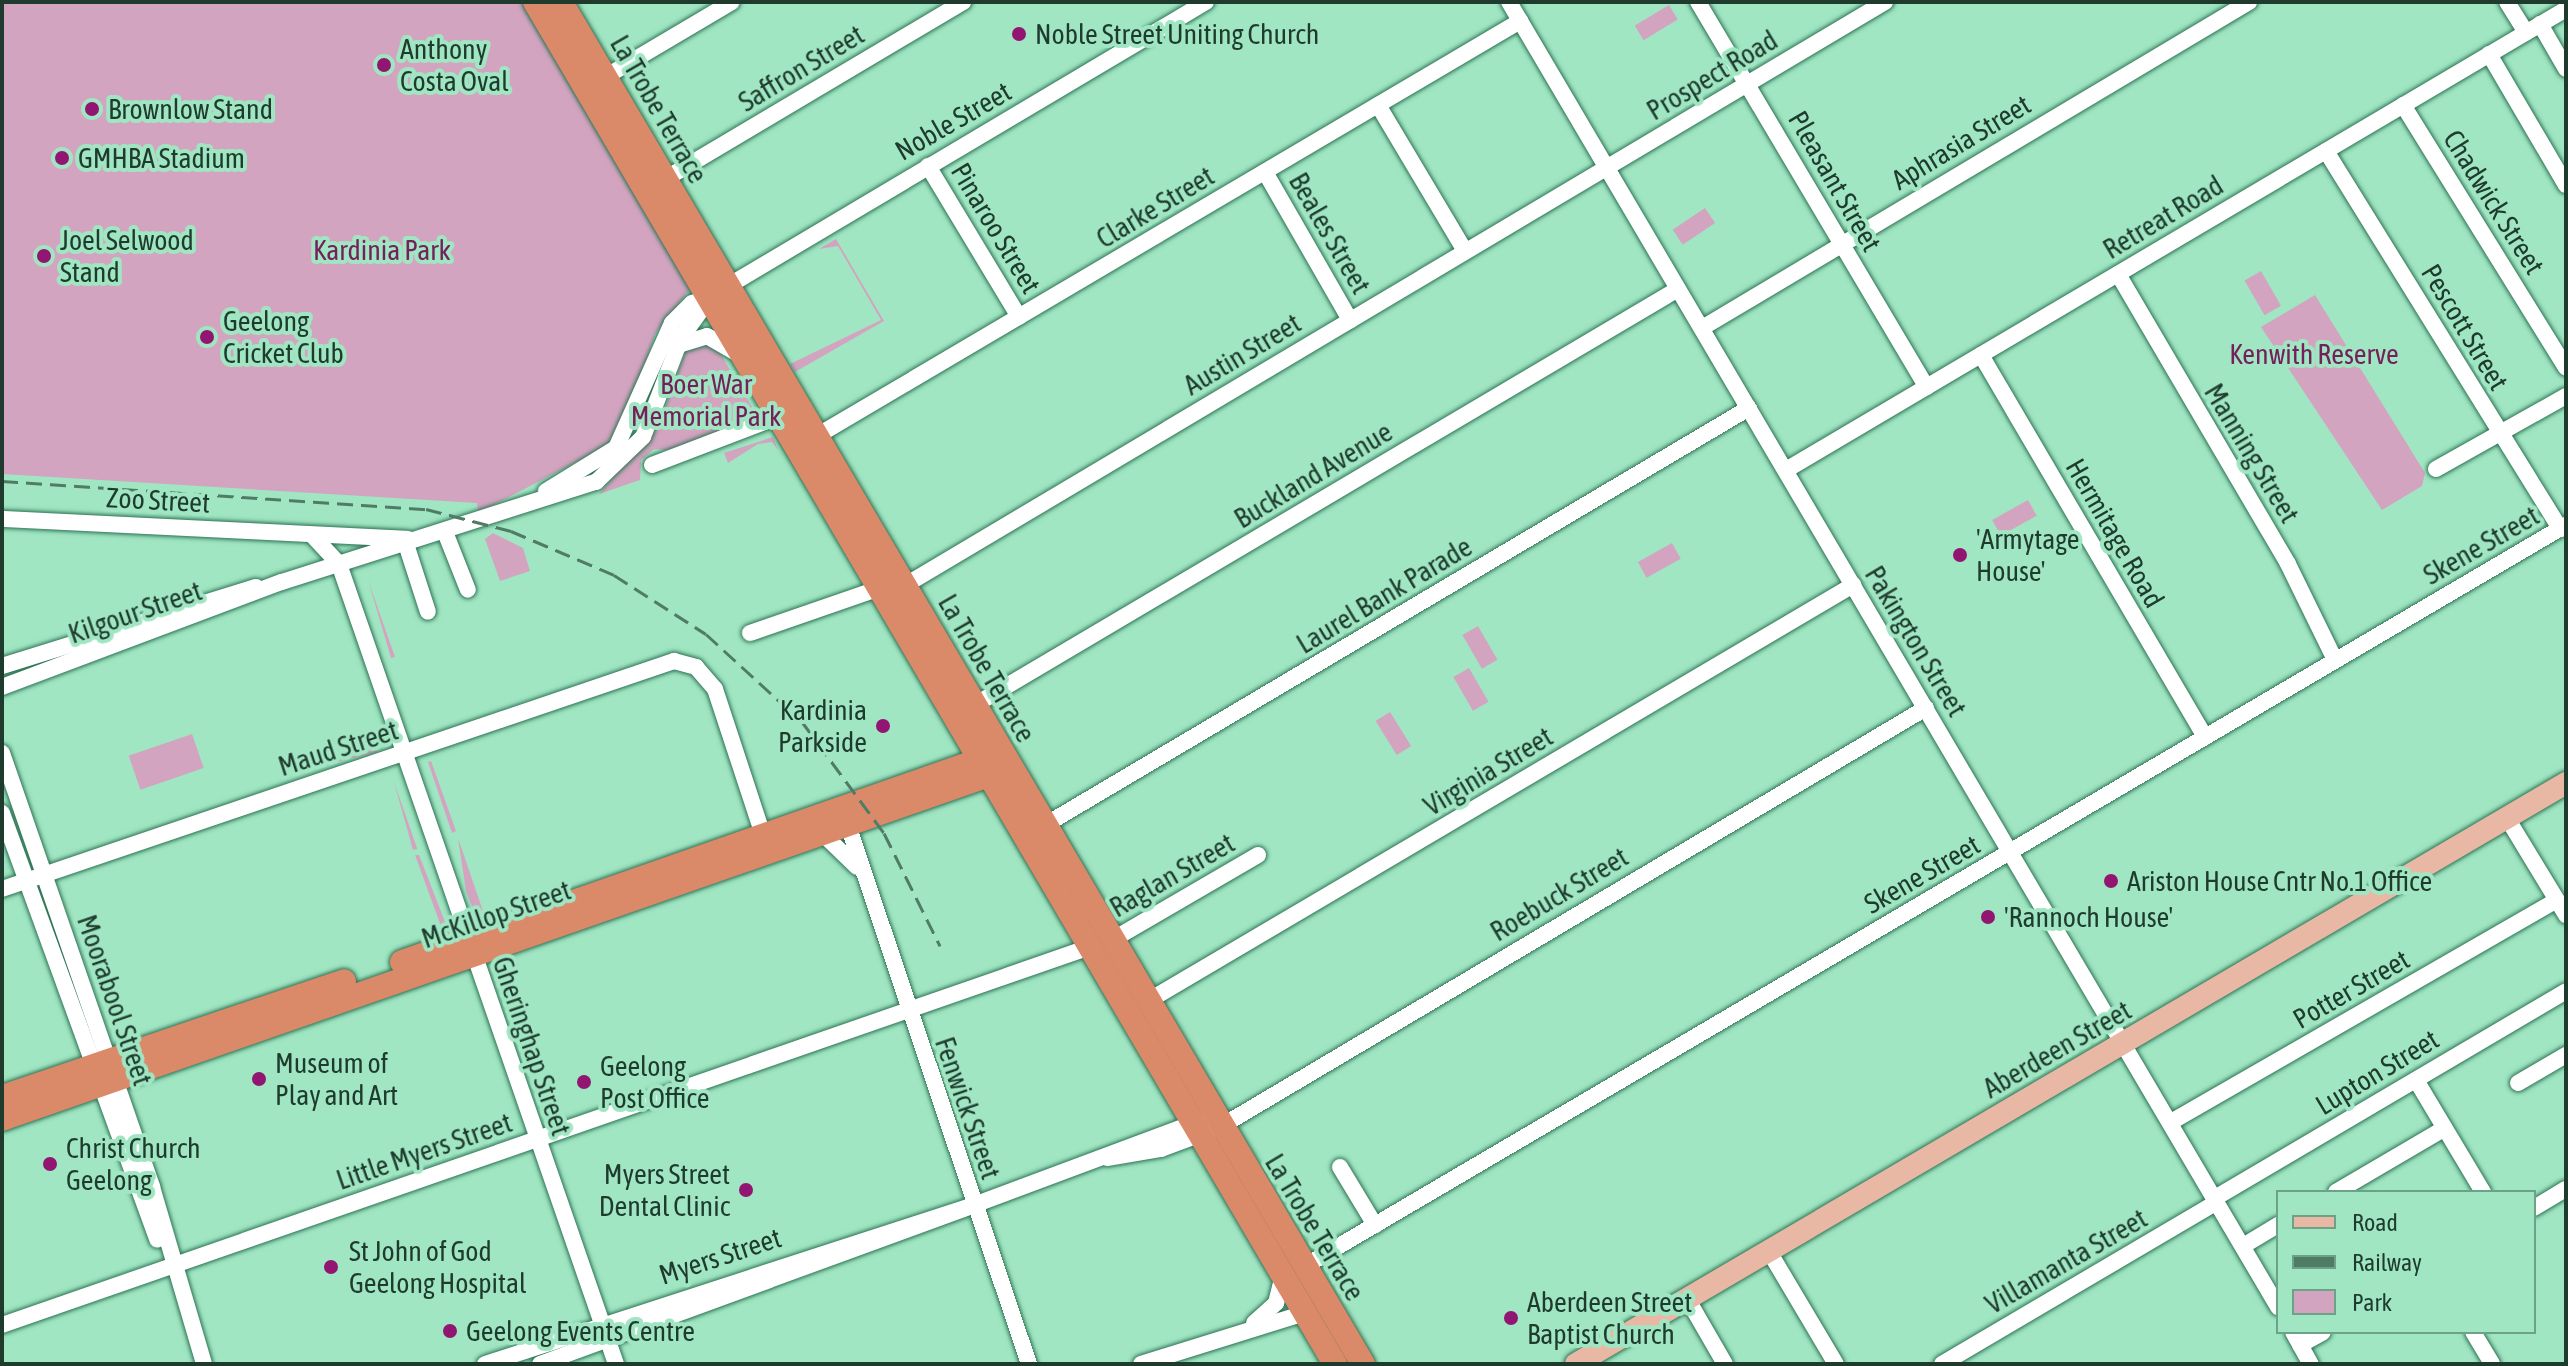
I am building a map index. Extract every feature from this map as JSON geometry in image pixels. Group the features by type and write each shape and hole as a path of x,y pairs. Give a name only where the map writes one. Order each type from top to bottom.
{"highway":[{"name":"La Trobe Terrace","path":"535,2 815,437 892,587 1101,943 1205,1128 1294,1270 1363,1364"},
{"name":"La Trobe Terrace","path":"561,2 665,179 719,292 743,358 778,417 973,706 995,764 1045,825 1101,943 1148,1001 1205,1128"},
{"name":"McKillop Street","path":"2,1119 103,1073 470,946 823,834 995,764"},
{"name":"McKillop Street","path":"470,946 763,835 995,764"},
{"path":"763,835 774,839 833,819 848,825"},
{"name":"McKillop Street","path":"2,1097 103,1073"},
{"name":"La Trobe Terrace","path":"1294,1270 1305,1313 1335,1364"}],"main road":[{"name":"Aberdeen Street","path":"1576,1364 1770,1253 2566,783"}],"street":[{"path":"605,77 732,2"},
{"name":"Saffron Street","path":"665,179 963,2"},
{"name":"Noble Street","path":"719,292 1206,2"},
{"name":"Pleasant Street","path":"1698,2 1927,387"},
{"name":"Prospect Road","path":"1606,167 1885,2"},
{"name":"Aphrasia Street","path":"1702,328 2249,2"},
{"path":"2507,2 2566,69"},
{"name":"Clarke Street","path":"815,437 1378,105 1516,8"},
{"name":"Pakington Street","path":"1516,8 1606,167 2276,1304"},
{"name":"Retreat Road","path":"1786,470 2566,9"},
{"path":"2489,54 2566,185"},
{"path":"1378,105 1465,251"},
{"name":"Chadwick Street","path":"2403,105 2566,368"},
{"name":"Pescott Street","path":"2326,151 2563,527"},
{"name":"Pinaroo Street","path":"928,166 1019,317"},
{"name":"Austin Street","path":"892,587 1606,167"},
{"name":"Beales Street","path":"1265,172 1350,320"},
{"name":"Manning Street","path":"2118,274 2288,564 2335,660"},
{"name":"Buckland Avenue","path":"973,706 1678,289"},
{"name":"Kilgour Street","path":"2,666 153,624 592,484 619,466 651,423 678,345 719,292"},
{"name":"Kilgour Street","path":"505,513 616,448 672,323 692,303 719,292"},
{"path":"678,345 710,336 743,358"},
{"name":"Hermitage Road","path":"1981,355 2205,737"},
{"path":"2436,469 2566,396"},
{"name":"Laurel Bank Parade","path":"1045,825 1749,408"},
{"path":"652,465 778,417"},
{"name":"Zoo Street","path":"2,519 413,541"},
{"name":"Skene Street","path":"1294,1270 2563,527"},
{"path":"445,532 464,589"},
{"path":"312,535 339,564"},
{"path":"413,541 428,612"},
{"name":"Gheringhap Street","path":"339,564 616,1364"},
{"name":"Virginia Street","path":"1148,1001 1853,585"},
{"path":"750,633 892,587"},
{"name":"Kilgour Street","path":"2,687 63,665 153,624"},
{"path":"58,648 63,665"},
{"name":"Maud Street","path":"2,889 664,663 690,663 715,689 763,835"},
{"name":"Roebuck Street","path":"1205,1128 1246,1112 1926,708"},
{"name":"Moorabool Street","path":"2,753 45,874 103,1073 204,1364"},
{"name":"Moorabool Street","path":"2,813 25,881 103,1073"},
{"path":"2507,818 2562,908"},
{"name":"Fenwick Street","path":"848,825 858,868 1029,1364"},
{"name":"Fenwick Street","path":"823,834 858,868"},
{"name":"Raglan Street","path":"1101,943 1258,855"},
{"name":"Potter Street","path":"2171,1122 2562,908"},
{"name":"Little Myers Street","path":"2,1325 1101,943"},
{"name":"Lupton Street","path":"2216,1200 2566,991"},
{"path":"2518,1083 2566,1055"},
{"path":"2416,1080 2482,1190"},
{"name":"Myers Street","path":"485,1364 602,1323 1205,1128"},
{"path":"2339,1190 2445,1128"},
{"path":"1340,1167 1375,1225"},
{"path":"2536,1207 2566,1189"},
{"name":"Villamanta Street","path":"1942,1364 2216,1200"},
{"name":"Myers Street","path":"540,1364 956,1218 974,1205"},
{"path":"2243,1246 2276,1226"},
{"path":"1770,1253 1836,1364"},
{"path":"1250,1327 1275,1305 1294,1270"},
{"path":"1688,1300 1725,1364"},
{"path":"1141,1364 1250,1327 1305,1313"},
{"path":"2474,1334 2492,1364"},
{"path":"2296,1339 2311,1364"}],"green space":[{"name":"Kardinia Park","path":"2,2 524,2 691,288 655,334 627,419 609,445 478,513 477,503 2,474"},
{"path":"1669,5 1678,20 1643,40 1635,26"},
{"path":"1705,208 1715,223 1683,245 1673,230"},
{"path":"836,239 884,321 795,372 790,364 881,320 838,246 819,249"},
{"path":"2261,271 2281,306 2265,315 2245,281"},
{"name":"Kenwith Reserve","path":"2315,295 2425,473 2422,486 2382,510 2261,327"},
{"name":"Boer War Memorial Park","path":"705,345 720,353 758,417 674,451 654,449 641,460 640,480 599,494 659,425 686,350"},
{"path":"773,437 778,450 772,442 758,444 728,463 724,453"},
{"path":"2028,500 2037,516 2001,536 1992,520"},
{"path":"493,533 523,548 530,571 500,581 485,539"},
{"path":"1672,543 1681,559 1647,578 1638,562"},
{"path":"368,580 395,657 391,658"},
{"path":"1478,626 1498,660 1482,669 1462,635"},
{"path":"1469,668 1488,702 1473,711 1453,677"},
{"path":"1390,712 1411,746 1397,755 1376,721"},
{"path":"192,734 204,768 140,790 129,756"},
{"path":"376,748 377,752 313,768 312,764"},
{"path":"431,761 456,831 452,833 428,762"},
{"path":"394,782 417,848 417,849 413,850"},
{"path":"458,838 484,914 478,922 466,891"},
{"path":"415,855 419,855 449,932 442,929"}],"railway":[{"path":"2,481 426,509 511,531 614,575 706,634 803,723 884,833 940,946"}],"place":[{"name":"Noble Street Uniting Church","path":"1019,34"},
{"name":"Anthony Costa Oval","path":"384,65"},
{"name":"Brownlow Stand","path":"92,109"},
{"name":"GMHBA Stadium","path":"62,158"},
{"name":"Joel Selwood Stand","path":"44,256"},
{"name":"Geelong Cricket Club","path":"207,337"},
{"name":"'Armytage House'","path":"1960,555"},
{"name":"Kardinia Parkside","path":"883,726"},
{"name":"Ariston House Cntr No.1 Office","path":"2111,881"},
{"name":"'Rannoch House'","path":"1988,917"},
{"name":"Museum of Play and Art","path":"259,1079"},
{"name":"Geelong Post Office","path":"584,1082"},
{"name":"Christ Church Geelong","path":"50,1164"},
{"name":"Myers Street Dental Clinic","path":"746,1190"},
{"name":"St John of God Geelong Hospital","path":"331,1267"},
{"name":"Aberdeen Street Baptist Church","path":"1511,1318"},
{"name":"Geelong Events Centre","path":"450,1331"}]}
